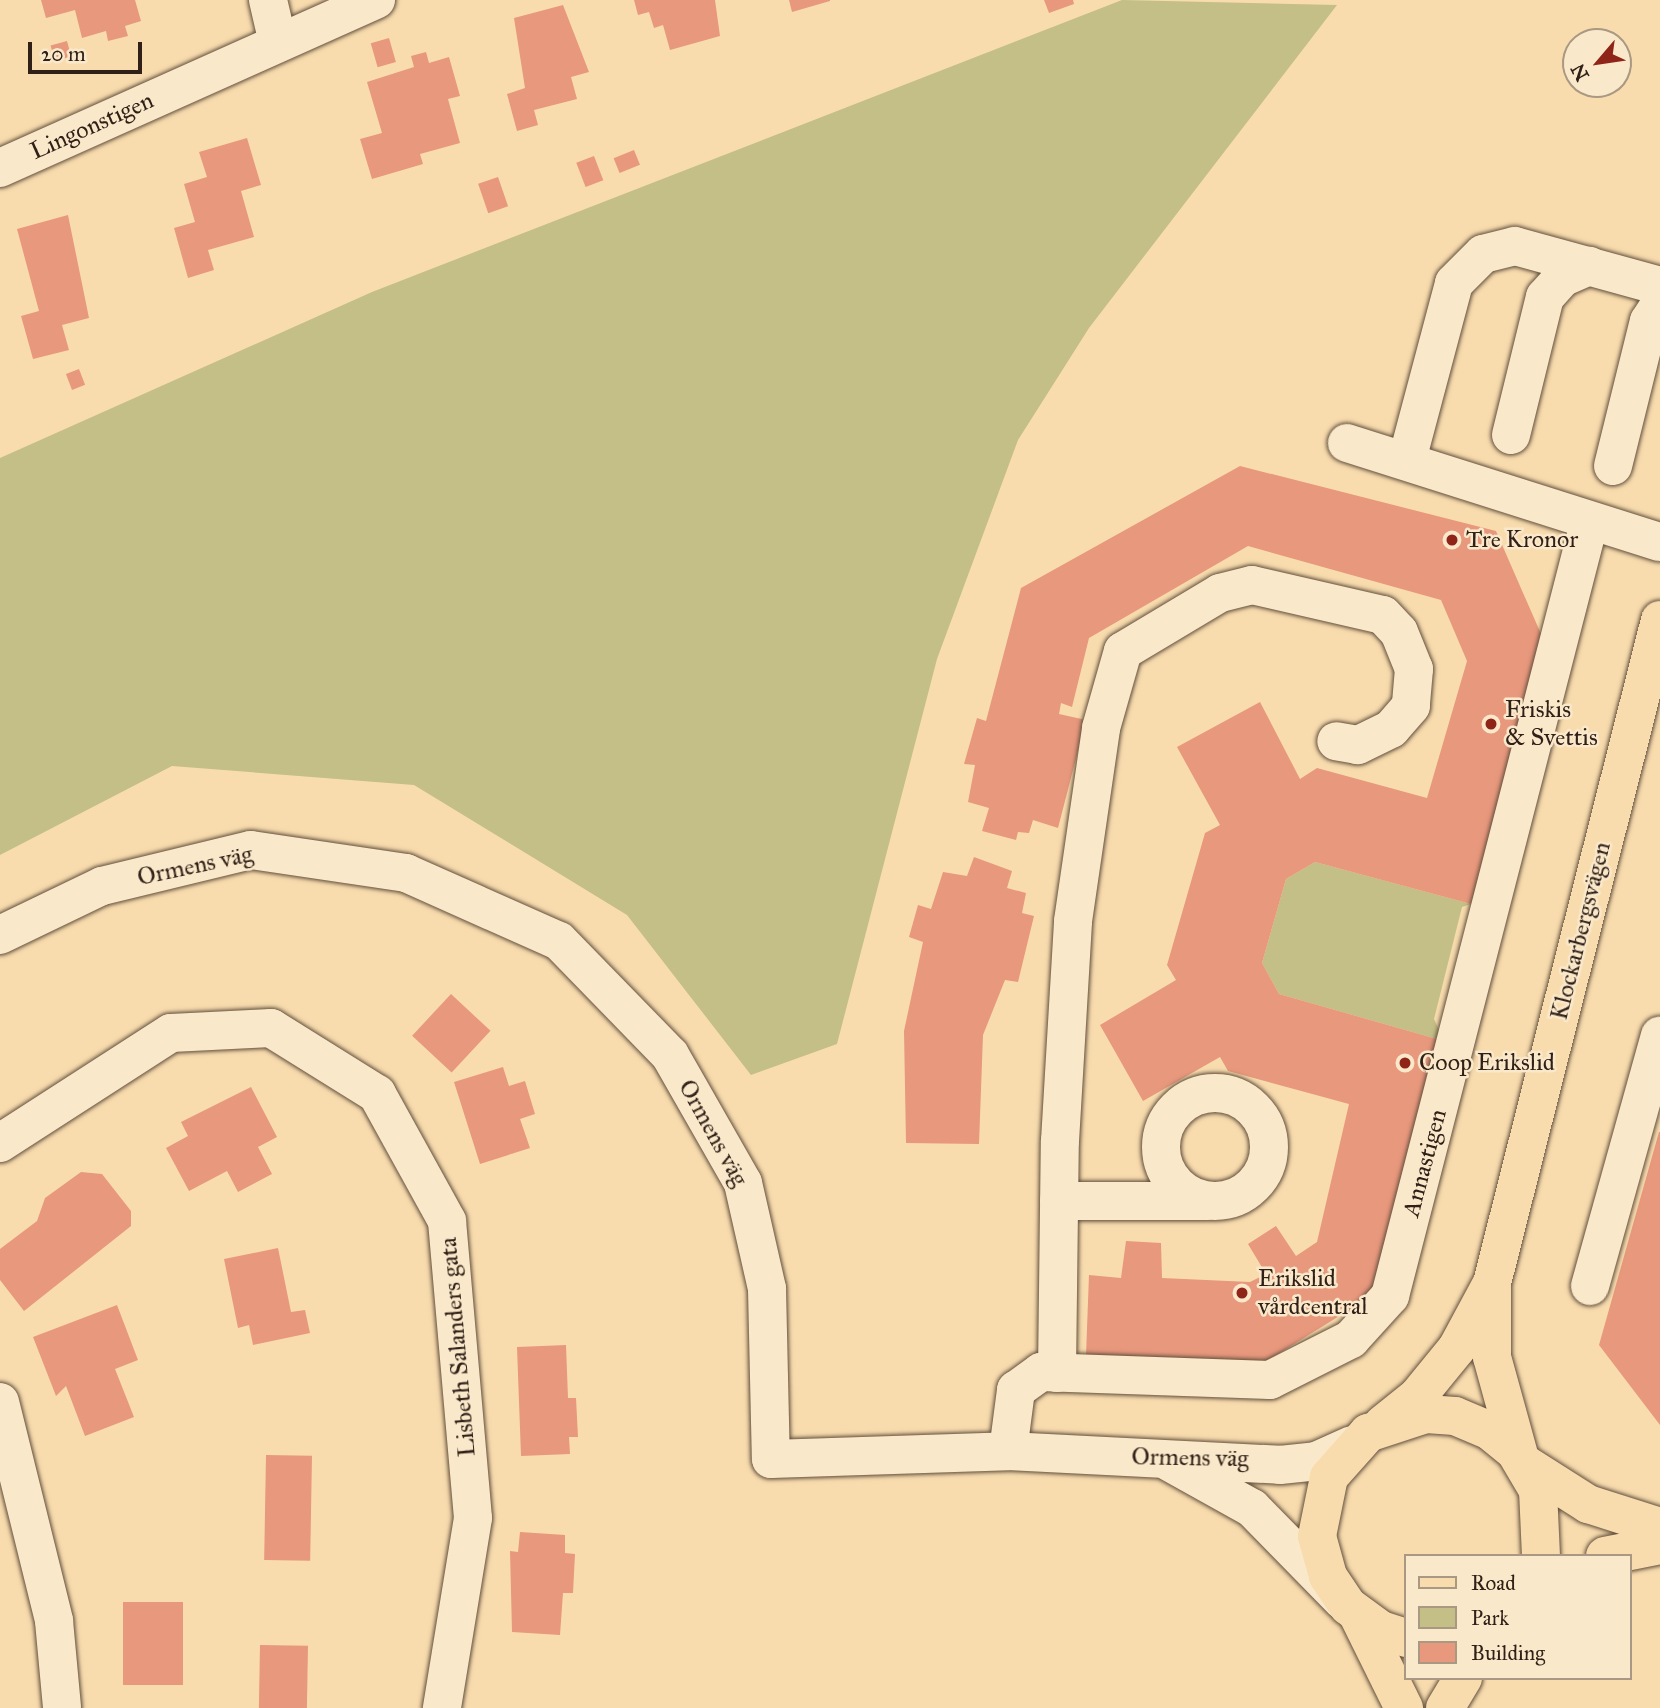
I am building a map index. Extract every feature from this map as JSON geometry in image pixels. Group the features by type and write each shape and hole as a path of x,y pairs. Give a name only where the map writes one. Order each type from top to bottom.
{"main road":[{"name":"Klockarbergsvägen","path":"1492,1283 1660,620"},
{"path":"1404,1708 1353,1610 1328,1576 1317,1536 1329,1477 1352,1445 1417,1397 1457,1348 1492,1283"},
{"path":"1492,1283 1492,1357 1523,1460 1543,1508 1541,1554"},
{"path":"1383,1424 1426,1414 1455,1416 1490,1431 1523,1460 1588,1504 1660,1527"},
{"path":"1615,1554 1660,1545"},
{"path":"1353,1610 1404,1637"},
{"path":"1445,1708 1462,1680"}],"street":[{"path":"268,0 278,43"},
{"name":"Lingonstigen","path":"0,168 376,0"},
{"path":"1407,460 1454,283 1483,254 1515,246 1660,286"},
{"path":"1511,435 1545,297 1562,278 1588,266"},
{"path":"1613,466 1649,321 1660,304"},
{"path":"1347,443 1407,460 1589,523 1660,542"},
{"name":"Annastigen","path":"1008,1451 1016,1390 1041,1372 1270,1380 1351,1339 1390,1296 1589,523"},
{"path":"1057,1373 1059,1201 1073,921 1101,728 1123,651 1220,593 1252,585 1383,615 1399,632 1414,669 1411,706 1391,729 1358,745 1336,741"},
{"name":"Ormens väg","path":"0,935 102,886 251,850 406,873 559,941 670,1055 743,1183 767,1289 771,1459 1008,1451 1291,1464 1352,1445"},
{"name":"Lisbeth Salanders gata","path":"0,1143 171,1033 271,1028 377,1094 447,1221 473,1518 442,1708"},
{"path":"1590,1286 1660,1036"},
{"path":"1059,1201 1137,1206 1208,1201"},
{"path":"0,1402 54,1621 62,1708"},
{"path":"1164,1459 1252,1508 1353,1610"}],"green space":[{"path":"1122,0 1337,5 1089,328 1018,440 937,659 837,1044 751,1075 627,915 414,785 172,766 0,855 0,458 372,292"},
{"path":"1315,862 1471,904 1462,907 1434,1019 1444,1041 1279,994 1262,963 1286,879"}],"building":[{"path":"41,0 135,0 141,21 125,26 128,36 108,41 106,31 82,38 75,10 46,18"},
{"path":"634,0 715,0 720,36 670,50 663,25 654,28 649,12 638,15"},
{"path":"789,0 830,0 830,1 792,12"},
{"path":"1044,0 1073,0 1074,4 1049,13"},
{"path":"563,5 589,72 571,77 577,99 534,110 538,125 517,131 507,94 525,88 514,18"},
{"path":"389,38 396,62 378,67 371,43"},
{"path":"67,41 71,56 55,61 51,45"},
{"path":"426,52 429,63 449,57 460,96 448,99 460,143 420,154 423,164 372,179 360,139 382,133 367,82 414,67 411,56"},
{"path":"247,138 261,185 241,191 254,237 208,250 214,270 188,278 174,228 195,222 184,184 207,177 199,152"},
{"path":"634,150 640,165 620,173 614,158"},
{"path":"594,156 603,180 586,187 576,163"},
{"path":"498,177 508,206 488,213 478,184"},
{"path":"68,215 89,318 62,325 69,350 33,359 21,316 39,311 17,229"},
{"path":"79,369 85,385 72,390 66,374"},
{"path":"1240,466 1496,531 1548,650 1471,904 1315,862 1286,879 1262,963 1279,994 1444,1041 1378,1292 1262,1364 1086,1355 1089,1275 1121,1278 1126,1241 1161,1243 1162,1278 1250,1282 1266,1274 1248,1244 1276,1226 1296,1256 1317,1242 1349,1104 1228,1071 1220,1057 1143,1101 1100,1025 1176,980 1167,965 1205,833 1220,825 1177,747 1260,702 1300,779 1317,768 1427,798 1467,661 1441,600 1248,546 1089,638 1072,707 1061,703 1059,714 1086,720 1058,828 1033,820 1029,833 1018,832 1016,840 982,831 989,808 968,802 975,765 964,764 977,718 986,721 1021,588"},
{"path":"974,857 1012,871 1007,888 1026,893 1022,913 1034,916 1018,982 1005,980 983,1035 979,1144 906,1143 904,1031 923,942 909,937 918,905 931,909 943,872 967,876"},
{"path":"451,994 490,1031 452,1073 412,1036"},
{"path":"503,1067 509,1086 525,1081 535,1114 520,1119 530,1148 480,1164 454,1082"},
{"path":"251,1087 277,1137 258,1147 272,1174 238,1192 227,1171 189,1191 166,1148 188,1136 181,1122"},
{"path":"1660,1132 1660,1425 1599,1345"},
{"path":"81,1172 102,1174 131,1211 131,1226 24,1311 0,1280 0,1249 37,1221 45,1198"},
{"path":"278,1248 291,1312 305,1310 310,1333 253,1345 249,1325 238,1328 224,1259"},
{"path":"117,1305 138,1360 115,1369 134,1417 85,1436 66,1386 56,1396 33,1337"},
{"path":"566,1345 568,1398 576,1398 578,1437 569,1437 570,1454 521,1456 517,1347"},
{"path":"266,1455 312,1456 310,1561 264,1560"},
{"path":"520,1532 565,1535 565,1553 575,1554 573,1593 563,1593 560,1635 512,1632 510,1551 518,1552"},
{"path":"123,1602 183,1602 183,1685 123,1685"},
{"path":"260,1645 308,1646 307,1708 259,1708"}],"place":[{"name":"Tre Kronor","path":"1452,540"},
{"name":"Friskis & Svettis","path":"1491,724"},
{"name":"Coop Erikslid","path":"1405,1063"},
{"name":"Erikslid vårdcentral","path":"1242,1293"}]}
